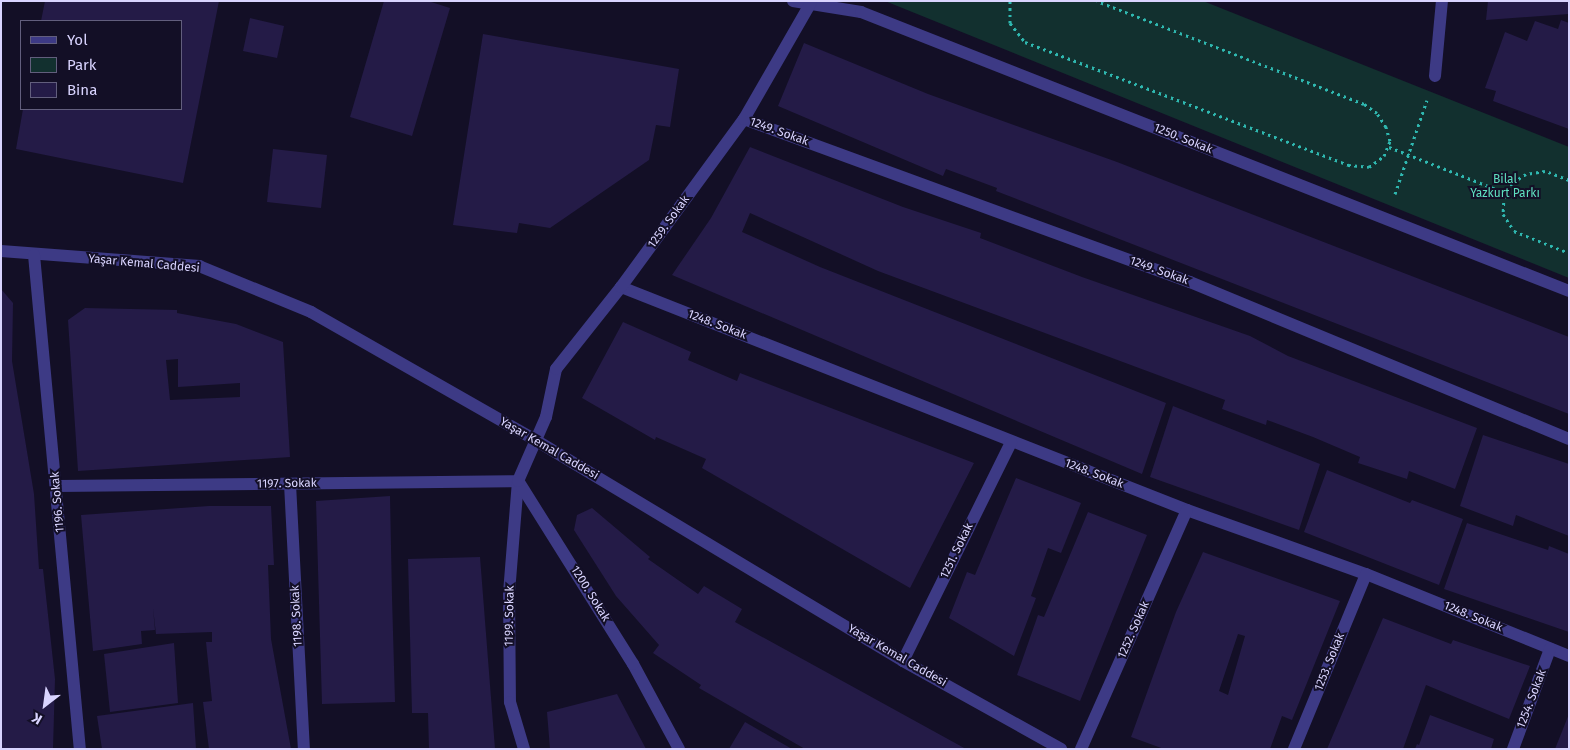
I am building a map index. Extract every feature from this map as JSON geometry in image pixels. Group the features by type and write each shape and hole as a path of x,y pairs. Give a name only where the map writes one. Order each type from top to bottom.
{"street":[{"name":"1250. Sokak","path":"793,1 861,12 1569,291"},
{"path":"1435,76 1442,1"},
{"name":"1259. Sokak","path":"536,440 546,417 556,369 621,287 744,119 810,4"},
{"name":"1249. Sokak","path":"744,119 1190,282 1569,438"},
{"name":"Yaşar Kemal Caddesi","path":"1,251 199,266 311,312 536,440 903,661 1061,749"},
{"name":"1196. Sokak","path":"34,255 80,749"},
{"name":"1248. Sokak","path":"621,287 1011,442 1187,510 1366,574 1569,656"},
{"path":"518,481 536,440"},
{"name":"1251. Sokak","path":"903,661 1011,442"},
{"name":"1197. Sokak","path":"56,486 518,481"},
{"name":"1199. Sokak","path":"518,481 509,592 510,702 524,749"},
{"name":"1200. Sokak","path":"518,481 634,664 679,749"},
{"name":"1198. Sokak","path":"290,484 304,749"},
{"name":"1252. Sokak","path":"1081,749 1187,510"},
{"name":"1253. Sokak","path":"1294,749 1366,574"},
{"name":"1254. Sokak","path":"1513,749 1550,649"}],"path":[{"path":"1010,1 1010,23 1025,42 1348,165 1369,166 1380,162 1389,147 1382,120 1360,101 1097,1"},
{"path":"1386,220 1435,76"},
{"path":"1389,147 1506,193"},
{"path":"1569,180 1545,171 1535,172 1518,178 1506,193 1503,214 1508,225 1514,231 1569,253"}],"green space":[{"name":"Bilal Yazkurt Parkı","path":"885,1 1203,1 1569,147 1569,278"}],"building":[{"path":"45,1 219,1 183,183 16,149 23,110 182,110 182,20 41,20"},
{"path":"384,1 428,1 450,8 412,136 350,117"},
{"path":"1488,1 1569,1 1569,14 1486,20"},
{"path":"250,18 284,26 277,58 243,51"},
{"path":"1561,20 1569,23 1569,129 1493,101 1496,91 1485,88 1505,32 1527,41 1535,21 1558,29"},
{"path":"483,34 679,69 670,127 656,125 649,160 550,228 519,223 517,233 453,225"},
{"path":"804,43 928,94 1117,162 1569,337 1569,414 996,191 997,188 946,169 943,176 778,106"},
{"path":"750,147 903,207 981,233 980,238 1082,277 1250,336 1288,356 1477,428 1455,489 1409,471 1407,479 1358,463 1360,457 1313,437 1267,420 1266,425 1222,409 1225,400 878,271 750,213 742,232 820,267 1166,403 1142,474 672,275 711,218"},
{"path":"273,149 327,155 321,208 267,202"},
{"path":"1,289 13,303 12,361 34,494 39,569 43,569 55,679 53,749 1,749"},
{"path":"85,308 177,310 177,313 236,324 283,342 290,457 78,471 68,320","holes":["178,359 178,387 240,383 240,397 170,400 166,360"]},
{"path":"623,322 691,352 688,360 737,381 740,373 974,463 910,588 702,468 706,459 656,437 655,440 582,398"},
{"path":"1173,406 1320,464 1299,530 1150,477"},
{"path":"1483,435 1569,464 1569,536 1516,515 1513,526 1460,506"},
{"path":"1327,470 1410,503 1412,500 1463,519 1439,585 1304,532"},
{"path":"1016,478 1081,503 1061,553 1048,548 1031,596 1036,598 1014,656 949,618 967,572 975,575"},
{"path":"390,496 395,702 322,704 316,501"},
{"path":"209,506 271,506 274,565 268,565 271,639 291,749 209,749 203,702 212,701 206,642 212,642 212,632 156,634 153,608 155,630 141,631 142,644 93,651 81,515"},
{"path":"592,508 650,557 648,559 698,594 704,586 742,609 735,622 966,749 805,749 699,688 701,685 653,653 659,645 616,596 574,530 577,515"},
{"path":"1088,512 1147,535 1080,701 1017,675 1038,615 1044,617"},
{"path":"1467,523 1548,550 1549,546 1569,554 1569,632 1444,589"},
{"path":"1203,552 1340,601 1292,720 1282,716 1270,749 1164,749 1131,737 1176,612","holes":["1238,634 1245,636 1228,695 1219,691"]},
{"path":"480,557 495,749 429,749 428,713 412,713 408,559"},
{"path":"1383,618 1451,644 1453,640 1530,666 1509,719 1426,685 1403,749 1327,749"},
{"path":"174,643 178,703 110,712 104,654"},
{"path":"617,694 646,749 550,749 547,712"},
{"path":"193,703 196,749 102,749 97,716"},
{"path":"1569,714 1569,749 1555,749"},
{"path":"1430,715 1494,739 1491,749 1415,749 1417,744 1419,745"},
{"path":"745,722 792,749 729,749"}]}
